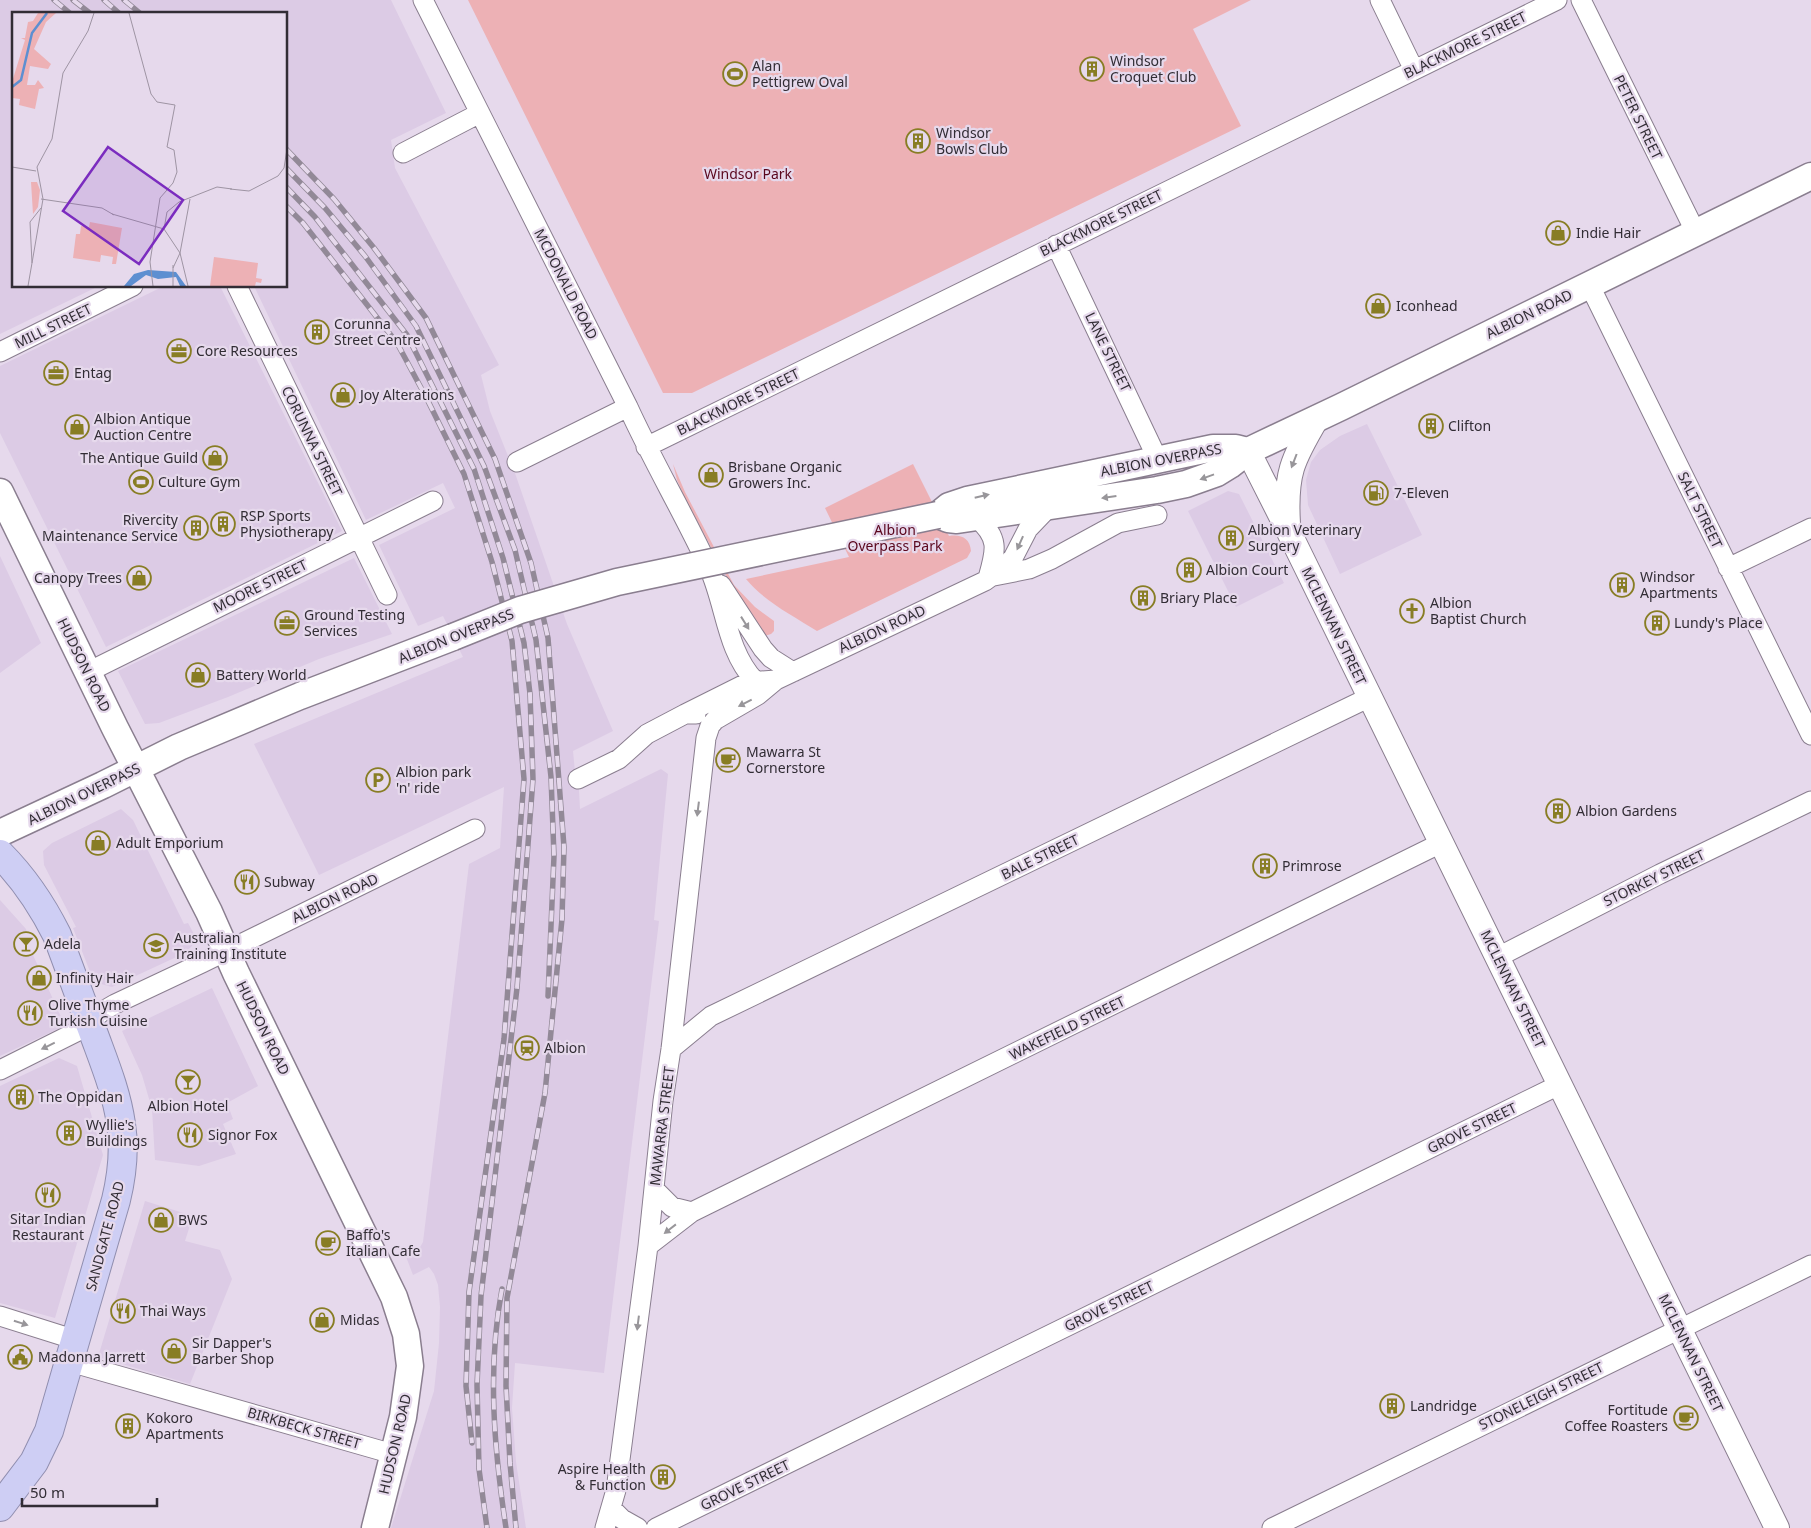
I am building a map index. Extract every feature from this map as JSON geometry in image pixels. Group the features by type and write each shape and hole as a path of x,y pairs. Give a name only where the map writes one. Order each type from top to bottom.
{"highway":[{"name":"SANDGATE ROAD","path":"0,854 24,881 48,917 57,935 107,1071 119,1111 123,1155 116,1200 73,1351 42,1448 24,1478 0,1507"}],"main road":[{"name":"ALBION ROAD","path":"1248,451 1811,176"},
{"name":"ALBION OVERPASS","path":"0,833 179,747 255,715 520,610 568,595 617,582 938,515 949,506 967,500 1213,448 1236,448 1248,451"},
{"name":"ALBION OVERPASS","path":"938,515 953,520 1157,490 1186,484 1217,473 1248,451"},
{"name":"HUDSON ROAD","path":"0,492 136,769 209,912 401,1314 406,1334 410,1366 403,1417 375,1528"}],"street":[{"name":"MCDONALD ROAD","path":"423,0 628,407 646,447 709,567 760,646 771,658 793,672"},
{"path":"1380,0 1414,70"},
{"name":"BLACKMORE STREET","path":"646,447 1557,0"},
{"name":"PETER STREET","path":"1581,0 1696,233"},
{"path":"403,153 480,114"},
{"name":"LANE STREET","path":"1056,245 1158,460"},
{"name":"SALT STREET","path":"1589,284 1811,735"},
{"name":"MILL STREET","path":"0,352 129,288"},
{"name":"CORUNNA STREET","path":"238,288 387,595"},
{"path":"517,462 628,407"},
{"path":"1288,530 1287,501 1291,468 1298,449 1317,418"},
{"name":"MCLENNAN STREET","path":"1248,451 1561,1084 1777,1528"},
{"name":"MOORE STREET","path":"88,672 433,501"},
{"name":"ALBION ROAD","path":"988,578 1003,568 1013,558 1028,529 1050,506"},
{"name":"ALBION ROAD","path":"712,723 758,695 776,680 988,578 1005,572 1029,569 1052,559 1118,523 1157,515"},
{"path":"976,517 988,529 995,543 994,559 988,578"},
{"path":"1728,568 1811,528"},
{"name":"MCDONALD ROAD","path":"709,567 738,656 746,671 755,681"},
{"name":"ALBION ROAD","path":"578,779 619,759 648,734 734,689 755,681 776,680"},
{"name":"BALE STREET","path":"671,1049 711,1016 1370,697"},
{"path":"685,714 698,714 712,723"},
{"name":"MAWARRA STREET","path":"605,1528 616,1490 648,1246 705,742 712,723"},
{"name":"STORKEY STREET","path":"1498,957 1660,874 1811,801"},
{"name":"ALBION ROAD","path":"0,1070 76,1032 109,1007 475,829"},
{"name":"WAKEFIELD STREET","path":"648,1246 692,1212 1441,843"},
{"path":"675,1009 692,1015 711,1016"},
{"name":"GROVE STREET","path":"656,1528 1561,1084"},
{"path":"654,1189 672,1207 692,1212"},
{"name":"STONELEIGH STREET","path":"1272,1528 1811,1265"},
{"name":"BIRKBECK STREET","path":"0,1316 73,1351 394,1454"},
{"path":"611,1508 622,1519 638,1528"}],"shaded area":[{"path":"0,0 391,0 446,113 391,140 395,168 499,365 481,375 490,411 516,476 567,624 613,731 573,751 575,772 578,773 580,809 661,769 668,774 654,920 659,921 604,1373 515,1363 512,1408 516,1462 526,1528 391,1528 434,1391 439,1343 440,1307 438,1285 434,1274 429,1267 413,1275 405,1254 419,1249 423,1242 469,864 500,848 504,787 319,875 254,744 463,657 443,616 418,626 379,545 455,508 443,483 366,520 255,288 288,288 288,12 12,12 12,288 95,288 0,334"},
{"path":"160,288 221,288 342,531 106,647 0,433 0,366"},
{"path":"1367,424 1422,535 1340,574 1308,505 1306,480 1311,462 1320,450 1340,436"},
{"path":"1228,491 1239,494 1284,583 1236,607 1188,511"},
{"path":"0,556 41,643 0,673"},
{"path":"354,558 392,634 319,659 159,723 145,724 118,671"},
{"path":"121,809 133,820 184,924 188,923 195,936 192,946 185,953 112,987 94,982 73,928 76,927 44,865 43,851 52,843"},
{"path":"0,900 26,929 33,955 62,1019 62,1027 0,1056"},
{"name":"Albion Hotel","path":"212,988 258,1086 227,1103 233,1119 223,1124 236,1154 199,1166 155,1160 152,1109 142,1075 122,1031"},
{"path":"59,1058 77,1066 103,1155 55,1318 0,1303 0,1086"},
{"path":"145,1201 193,1216 185,1241 220,1250 232,1279 190,1384 98,1357"}],"green space":[{"name":"Windsor Park","path":"468,0 1251,0 1193,29 1241,126 692,393 663,393"},
{"path":"673,464 685,492 734,585 755,607 774,621 774,631 771,634 761,637 739,600 685,498 677,480"},
{"name":"Albion Overpass Park","path":"913,464 949,536 961,536 969,543 971,551 967,558 817,631 770,601 746,579 849,557 825,508"}],"railway":[{"path":"54,0 69,12"},
{"path":"73,0 88,12"},
{"path":"104,0 118,12"},
{"path":"124,0 139,12"},
{"path":"288,151 334,199 374,248 426,318 495,459 531,563 548,638 564,847 562,919 545,1093 507,1298 506,1386 516,1528"},
{"path":"288,170 325,208 365,256 416,326 484,466 515,550 536,640 551,777 554,856 548,996"},
{"path":"288,189 315,217 407,335 474,469 503,558 524,643 530,694 533,779 517,988 481,1296 477,1385 479,1469 487,1528"},
{"path":"288,208 303,223 397,343 427,399 464,474 492,562 512,641 524,779 504,1039 469,1292 466,1386 472,1443"},
{"path":"502,1289 497,1319 494,1409 498,1468 506,1528"}],"place":[{"name":"Windsor Croquet Club","path":"1092,69"},
{"name":"Alan Pettigrew Oval","path":"735,74"},
{"name":"Windsor Bowls Club","path":"918,141"},
{"name":"Indie Hair","path":"1558,233"},
{"name":"Iconhead","path":"1378,306"},
{"name":"Corunna Street Centre","path":"317,332"},
{"name":"Core Resources","path":"179,351"},
{"name":"Entag","path":"56,373"},
{"name":"Joy Alterations","path":"343,395"},
{"name":"Clifton","path":"1431,426"},
{"name":"Albion Antique Auction Centre","path":"77,427"},
{"name":"The Antique Guild","path":"215,458"},
{"name":"Brisbane Organic Growers Inc.","path":"711,475"},
{"name":"Culture Gym","path":"141,482"},
{"name":"7-Eleven","path":"1376,493"},
{"name":"RSP Sports Physiotherapy","path":"223,524"},
{"name":"Rivercity Maintenance Service","path":"196,528"},
{"name":"Albion Veterinary Surgery","path":"1231,538"},
{"name":"Albion Court","path":"1189,570"},
{"name":"Canopy Trees","path":"139,578"},
{"name":"Windsor Apartments","path":"1622,585"},
{"name":"Briary Place","path":"1143,598"},
{"name":"Albion Baptist Church","path":"1412,611"},
{"name":"Ground Testing Services","path":"287,623"},
{"name":"Lundy's Place","path":"1657,623"},
{"name":"Battery World","path":"198,675"},
{"name":"Mawarra St Cornerstore","path":"728,760"},
{"name":"Albion park 'n' ride","path":"378,780"},
{"name":"Albion Gardens","path":"1558,811"},
{"name":"Adult Emporium","path":"98,843"},
{"name":"Primrose","path":"1265,866"},
{"name":"Subway","path":"247,882"},
{"name":"Adela","path":"26,944"},
{"name":"Australian Training Institute","path":"156,946"},
{"name":"Infinity Hair","path":"39,978"},
{"name":"Olive Thyme Turkish Cuisine","path":"30,1013"},
{"name":"Albion","path":"527,1048"},
{"name":"Albion Hotel","path":"188,1082"},
{"name":"The Oppidan","path":"21,1097"},
{"name":"Wyllie's Buildings","path":"69,1133"},
{"name":"Signor Fox","path":"190,1135"},
{"name":"Sitar Indian Restaurant","path":"48,1195"},
{"name":"BWS","path":"161,1220"},
{"name":"Baffo's Italian Cafe","path":"328,1243"},
{"name":"Thai Ways","path":"123,1311"},
{"name":"Midas","path":"322,1320"},
{"name":"Sir Dapper's Barber Shop","path":"174,1351"},
{"name":"Madonna Jarrett","path":"20,1357"},
{"name":"Landridge","path":"1392,1406"},
{"name":"Fortitude Coffee Roasters","path":"1686,1418"},
{"name":"Kokoro Apartments","path":"128,1426"},
{"name":"Aspire Health & Function","path":"663,1477"}]}
